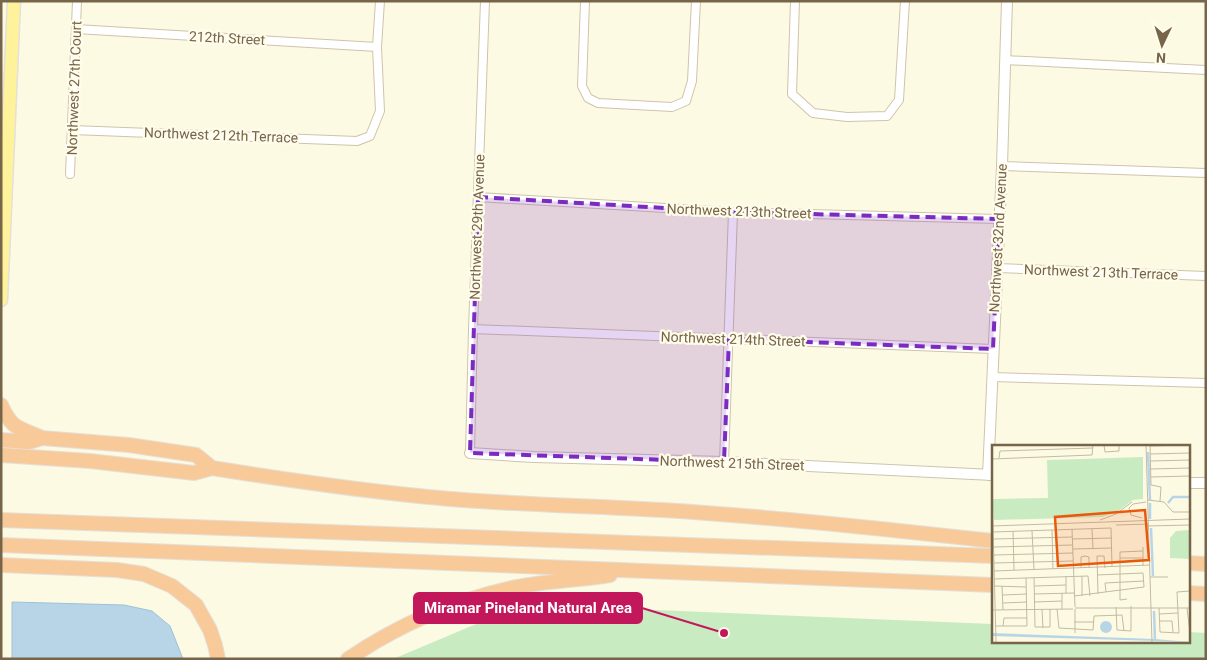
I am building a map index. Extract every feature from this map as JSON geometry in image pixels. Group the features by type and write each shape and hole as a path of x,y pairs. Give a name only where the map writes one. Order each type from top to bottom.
{"highway":[{"path":"1,405 6,416 18,428 42,438 121,444 196,455 212,468"},
{"path":"1,440 29,442 42,438"},
{"path":"1,456 90,461 194,473 212,468 340,487 445,499 666,510 992,541"},
{"path":"1,520 992,556"},
{"path":"1,545 992,585"},
{"path":"1190,563 1206,564"},
{"path":"1,565 117,570 144,574 172,586 196,606 210,630 218,659"},
{"path":"348,659 388,634 439,610 481,596 515,587 643,570"},
{"path":"1190,593 1206,594"}],"main road":[{"path":"1,300 14,1"},
{"path":"1,93 10,82"},
{"path":"1,116 8,127"}],"street":[{"name":"Northwest 27th Court","path":"70,174 77,1"},
{"path":"377,47 380,1"},
{"name":"Northwest 29th Avenue","path":"470,452 485,1"},
{"path":"585,1 582,86 588,98 598,103 672,107 686,101 692,81 696,1"},
{"path":"795,1 792,94 813,113 847,117 887,116 899,100 905,1"},
{"name":"Northwest 32nd Avenue","path":"991,475 992,377 1002,166 1007,1"},
{"name":"212th Street","path":"76,29 377,47"},
{"name":"Northwest 212th Terrace","path":"72,130 357,141 370,136 380,111 377,47"},
{"path":"1005,60 1206,70"},
{"path":"1002,166 1206,173"},
{"name":"Northwest 213th Street","path":"478,197 733,212 999,219"},
{"path":"724,462 733,212"},
{"name":"Northwest 213th Terrace","path":"996,268 1206,276"},
{"name":"Northwest 214th Street","path":"473,329 993,349"},
{"path":"992,377 1206,383"},
{"name":"Northwest 215th Street","path":"470,452 534,457 724,462 991,475"},
{"path":"1190,483 1206,483"}],"highlighted area":[{"path":"478,197 733,212 999,219 993,349 729,339 724,462 470,453"}],"green space":[{"path":"585,607 992,624 992,642 1190,642 1190,632 1206,633 1206,659 393,659 481,622"}],"water":[{"path":"12,602 124,605 152,611 170,626 183,659 12,659"}],"place":[{"name":"Miramar Pineland Natural Area","path":"724,633"}]}
